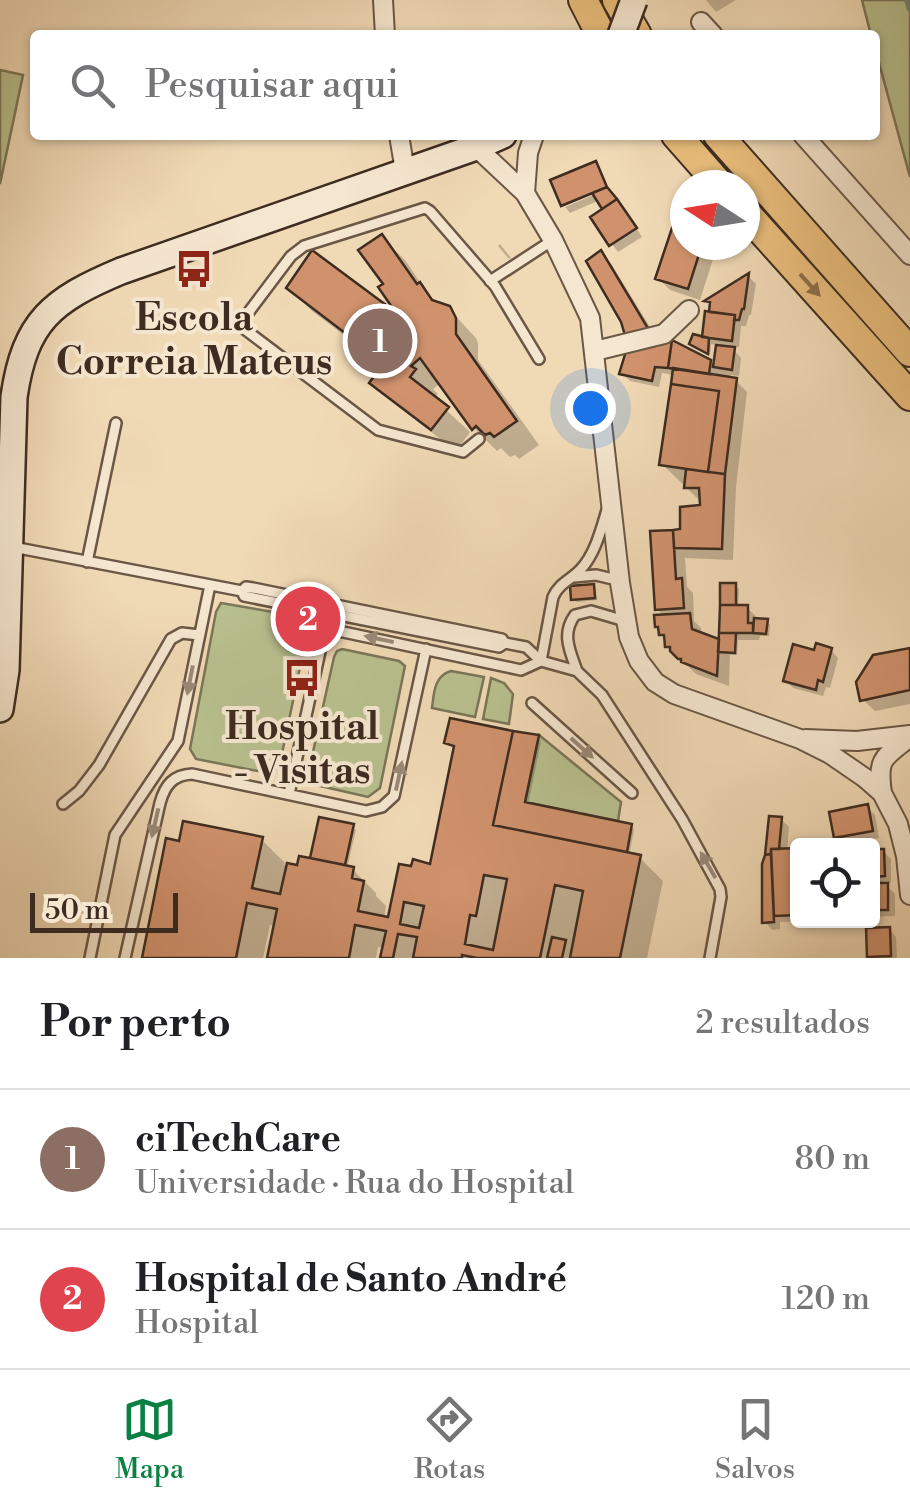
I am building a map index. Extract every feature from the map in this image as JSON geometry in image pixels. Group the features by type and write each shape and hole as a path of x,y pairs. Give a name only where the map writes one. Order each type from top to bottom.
{"highway":[{"path":"582,0 598,30"},
{"path":"618,0 635,30"},
{"path":"680,140 707,170"},
{"path":"722,140 910,352"},
{"path":"760,229 910,396"}],"main road":[{"path":"623,30 634,0"},
{"path":"0,709 6,670 10,457 16,377 35,328 82,289 120,271 492,140"}],"street":[{"path":"383,0 385,30"},
{"path":"400,140 405,170"},
{"path":"525,194 532,140"},
{"path":"806,140 910,255"},
{"path":"476,147 525,194 553,240 590,318 620,583 629,638 639,661 664,689 800,739 850,767 882,794 902,837 910,895"},
{"path":"595,351 664,334 689,310"},
{"path":"800,739 910,736"},
{"path":"882,794 880,764 910,736"}],"lane":[{"path":"479,439 463,452 378,430 239,324 290,256 304,246 424,208 430,210 490,282 539,359"},
{"path":"490,282 553,240"},
{"path":"88,562 116,424"},
{"path":"540,661 553,597 557,588 584,567 610,503"},
{"path":"10,546 499,647 505,643 526,647 540,661 577,671 602,695 716,879 721,897 710,958"},
{"path":"571,578 596,575 620,583"},
{"path":"90,958 114,834 178,742 210,585"},
{"path":"577,671 567,638 575,615 591,611 626,622"},
{"path":"289,794 327,630 521,670 540,661"},
{"path":"63,804 99,765 172,639 182,633 198,635"},
{"path":"125,958 167,784 178,776 192,774 366,810 389,803 394,796 426,649"},
{"path":"532,703 632,794"}],"green space":[{"path":"862,0 910,0 910,177 880,66 880,30 870,30"},
{"path":"0,70 23,75 0,184"},
{"path":"221,603 297,616 306,622 308,629 280,763 274,772 196,759 190,749 216,612"},
{"path":"342,649 399,661 405,666 380,788 368,797 316,785 309,770 334,657"},
{"path":"451,671 484,677 475,717 432,708 438,681"},
{"path":"491,678 504,683 513,694 509,724 483,719"},
{"path":"539,735 621,802 618,821 525,802"}],"building":[{"path":"596,161 607,187 561,206 550,180"},
{"path":"607,187 617,199 602,209 592,193"},
{"path":"617,199 637,228 609,246 590,217"},
{"path":"382,234 432,300 450,306 456,318 456,334 517,421 494,437 476,426 472,430 420,358 411,366 416,369 410,377 449,407 431,430 369,383 388,358 376,350 382,346 370,334 362,346 286,288 312,250 390,308 376,326 388,337 399,328 391,316 396,313 378,287 383,284 358,250"},
{"path":"670,234 670,260 697,260 688,289 655,279"},
{"path":"601,250 652,335 627,342 621,322 586,261"},
{"path":"749,273 739,320 734,320 735,315 709,312 710,302 704,301"},
{"path":"705,311 735,315 732,341 702,337"},
{"path":"693,334 709,338 708,354 689,344"},
{"path":"664,339 672,340 668,368 655,367 652,381 619,374 627,348 662,344"},
{"path":"672,340 711,360 709,374 668,368"},
{"path":"716,345 735,347 732,370 713,367"},
{"path":"673,368 737,378 725,474 708,472 719,391 671,384"},
{"path":"671,384 719,391 708,472 659,465"},
{"path":"686,469 725,474 722,549 674,548 673,530 680,529 680,507 700,505 699,488 684,488"},
{"path":"673,530 676,579 682,578 684,608 655,610 650,531"},
{"path":"720,583 736,583 736,605 720,605"},
{"path":"594,584 595,598 571,600 570,586"},
{"path":"720,605 748,605 748,623 753,623 753,633 719,633"},
{"path":"690,613 692,629 719,639 717,676 681,662 670,647 665,647 664,635 659,635 655,627 654,615"},
{"path":"754,618 768,619 766,634 753,633"},
{"path":"719,633 736,633 735,653 718,652"},
{"path":"816,643 832,648 823,682 818,680 816,690 783,681 793,644 814,650"},
{"path":"910,648 910,690 860,701 856,682 873,655"},
{"path":"450,718 513,731 493,825 641,855 620,958 570,958 583,891 555,885 540,958 413,958 417,937 398,934 393,958 380,958 386,931 355,925 349,958 267,958 277,909 247,903 236,958 142,958 166,838 179,841 183,821 263,837 252,888 280,894 287,863 297,865 299,856 354,867 352,878 364,881 358,911 388,917 399,864 411,866 413,859 430,864 454,746 444,743","holes":["484,875 507,879 493,950 465,944 470,915 476,916","404,902 424,906 419,928 400,924"]},
{"path":"513,731 539,735 525,802 632,824 627,852 493,825"},
{"path":"868,804 873,831 834,838 829,812"},
{"path":"769,816 782,817 779,849 771,849 771,854 765,855"},
{"path":"319,817 354,824 345,865 310,858"},
{"path":"790,848 790,915 774,916 771,849"},
{"path":"880,849 884,849 885,876 880,876"},
{"path":"771,854 774,922 762,923 762,864 765,855"},
{"path":"880,883 888,883 888,910 880,910"},
{"path":"890,927 891,956 867,957 866,928"},
{"path":"552,937 566,940 562,958 547,958"}],"waterway":[{"path":"907,0 910,9"}],"place":[{"name":"Escola Correia Mateus","path":"194,269"},
{"name":"ciTechCare","path":"380,341"},
{"name":"Hospital de Santo André","path":"308,619"},
{"name":"Hospital - Visitas","path":"302,678"}]}
